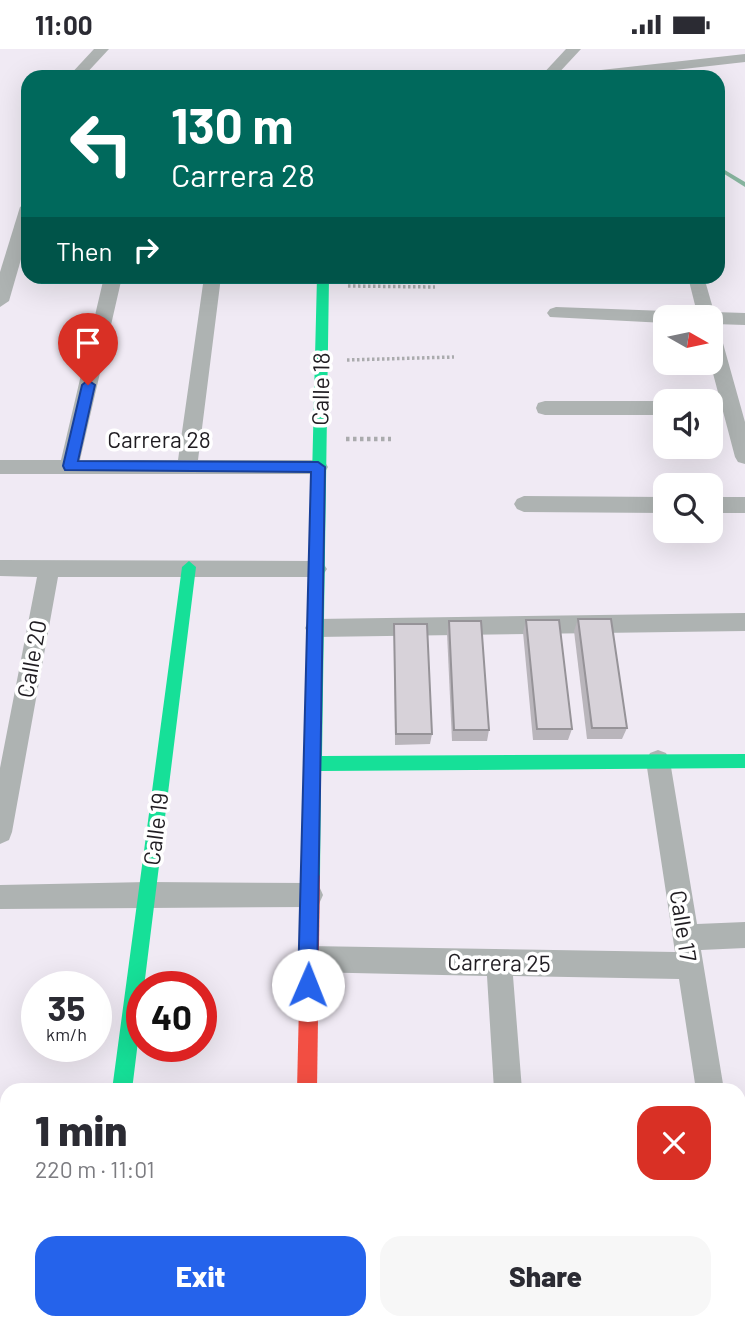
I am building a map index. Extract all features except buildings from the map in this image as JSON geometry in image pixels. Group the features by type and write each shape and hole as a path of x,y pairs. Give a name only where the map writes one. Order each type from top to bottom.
{"street":[{"path":"82,70 102,49"},
{"path":"554,70 574,49"},
{"path":"645,49 649,70"},
{"path":"669,70 745,58"},
{"path":"0,301 21,234"},
{"path":"69,466 111,284"},
{"path":"187,467 212,284"},
{"name":"Calle 18","path":"307,1083 323,284"},
{"path":"698,284 705,305"},
{"path":"556,313 653,317"},
{"path":"723,318 745,319"},
{"path":"723,365 738,407 745,457"},
{"path":"545,408 653,408"},
{"name":"Carrera 28","path":"0,467 318,467"},
{"path":"524,505 653,505"},
{"path":"723,505 745,505"},
{"path":"0,568 316,569"},
{"name":"Calle 20","path":"0,832 49,568"},
{"name":"Calle 19","path":"123,1083 189,568"},
{"path":"316,628 745,622"},
{"name":"Calle 17","path":"658,761 709,1083"},
{"path":"313,764 745,761"},
{"path":"0,897 310,895"},
{"path":"685,938 745,935"},
{"name":"Carrera 25","path":"308,959 690,965"},
{"path":"499,963 508,1083"}],"path":[{"path":"379,284 435,287"},
{"path":"321,361 454,357"},
{"path":"320,439 391,439"}],"waterway":[{"path":"725,172 745,185"}],"traffic: fast":[{"path":"311,876 323,284"},
{"path":"123,1083 189,567"},
{"path":"313,764 745,761"}],"traffic: jam":[{"path":"307,1083 311,876"}],"route":[{"path":"88,385 69,466 318,467 308,985"}]}
